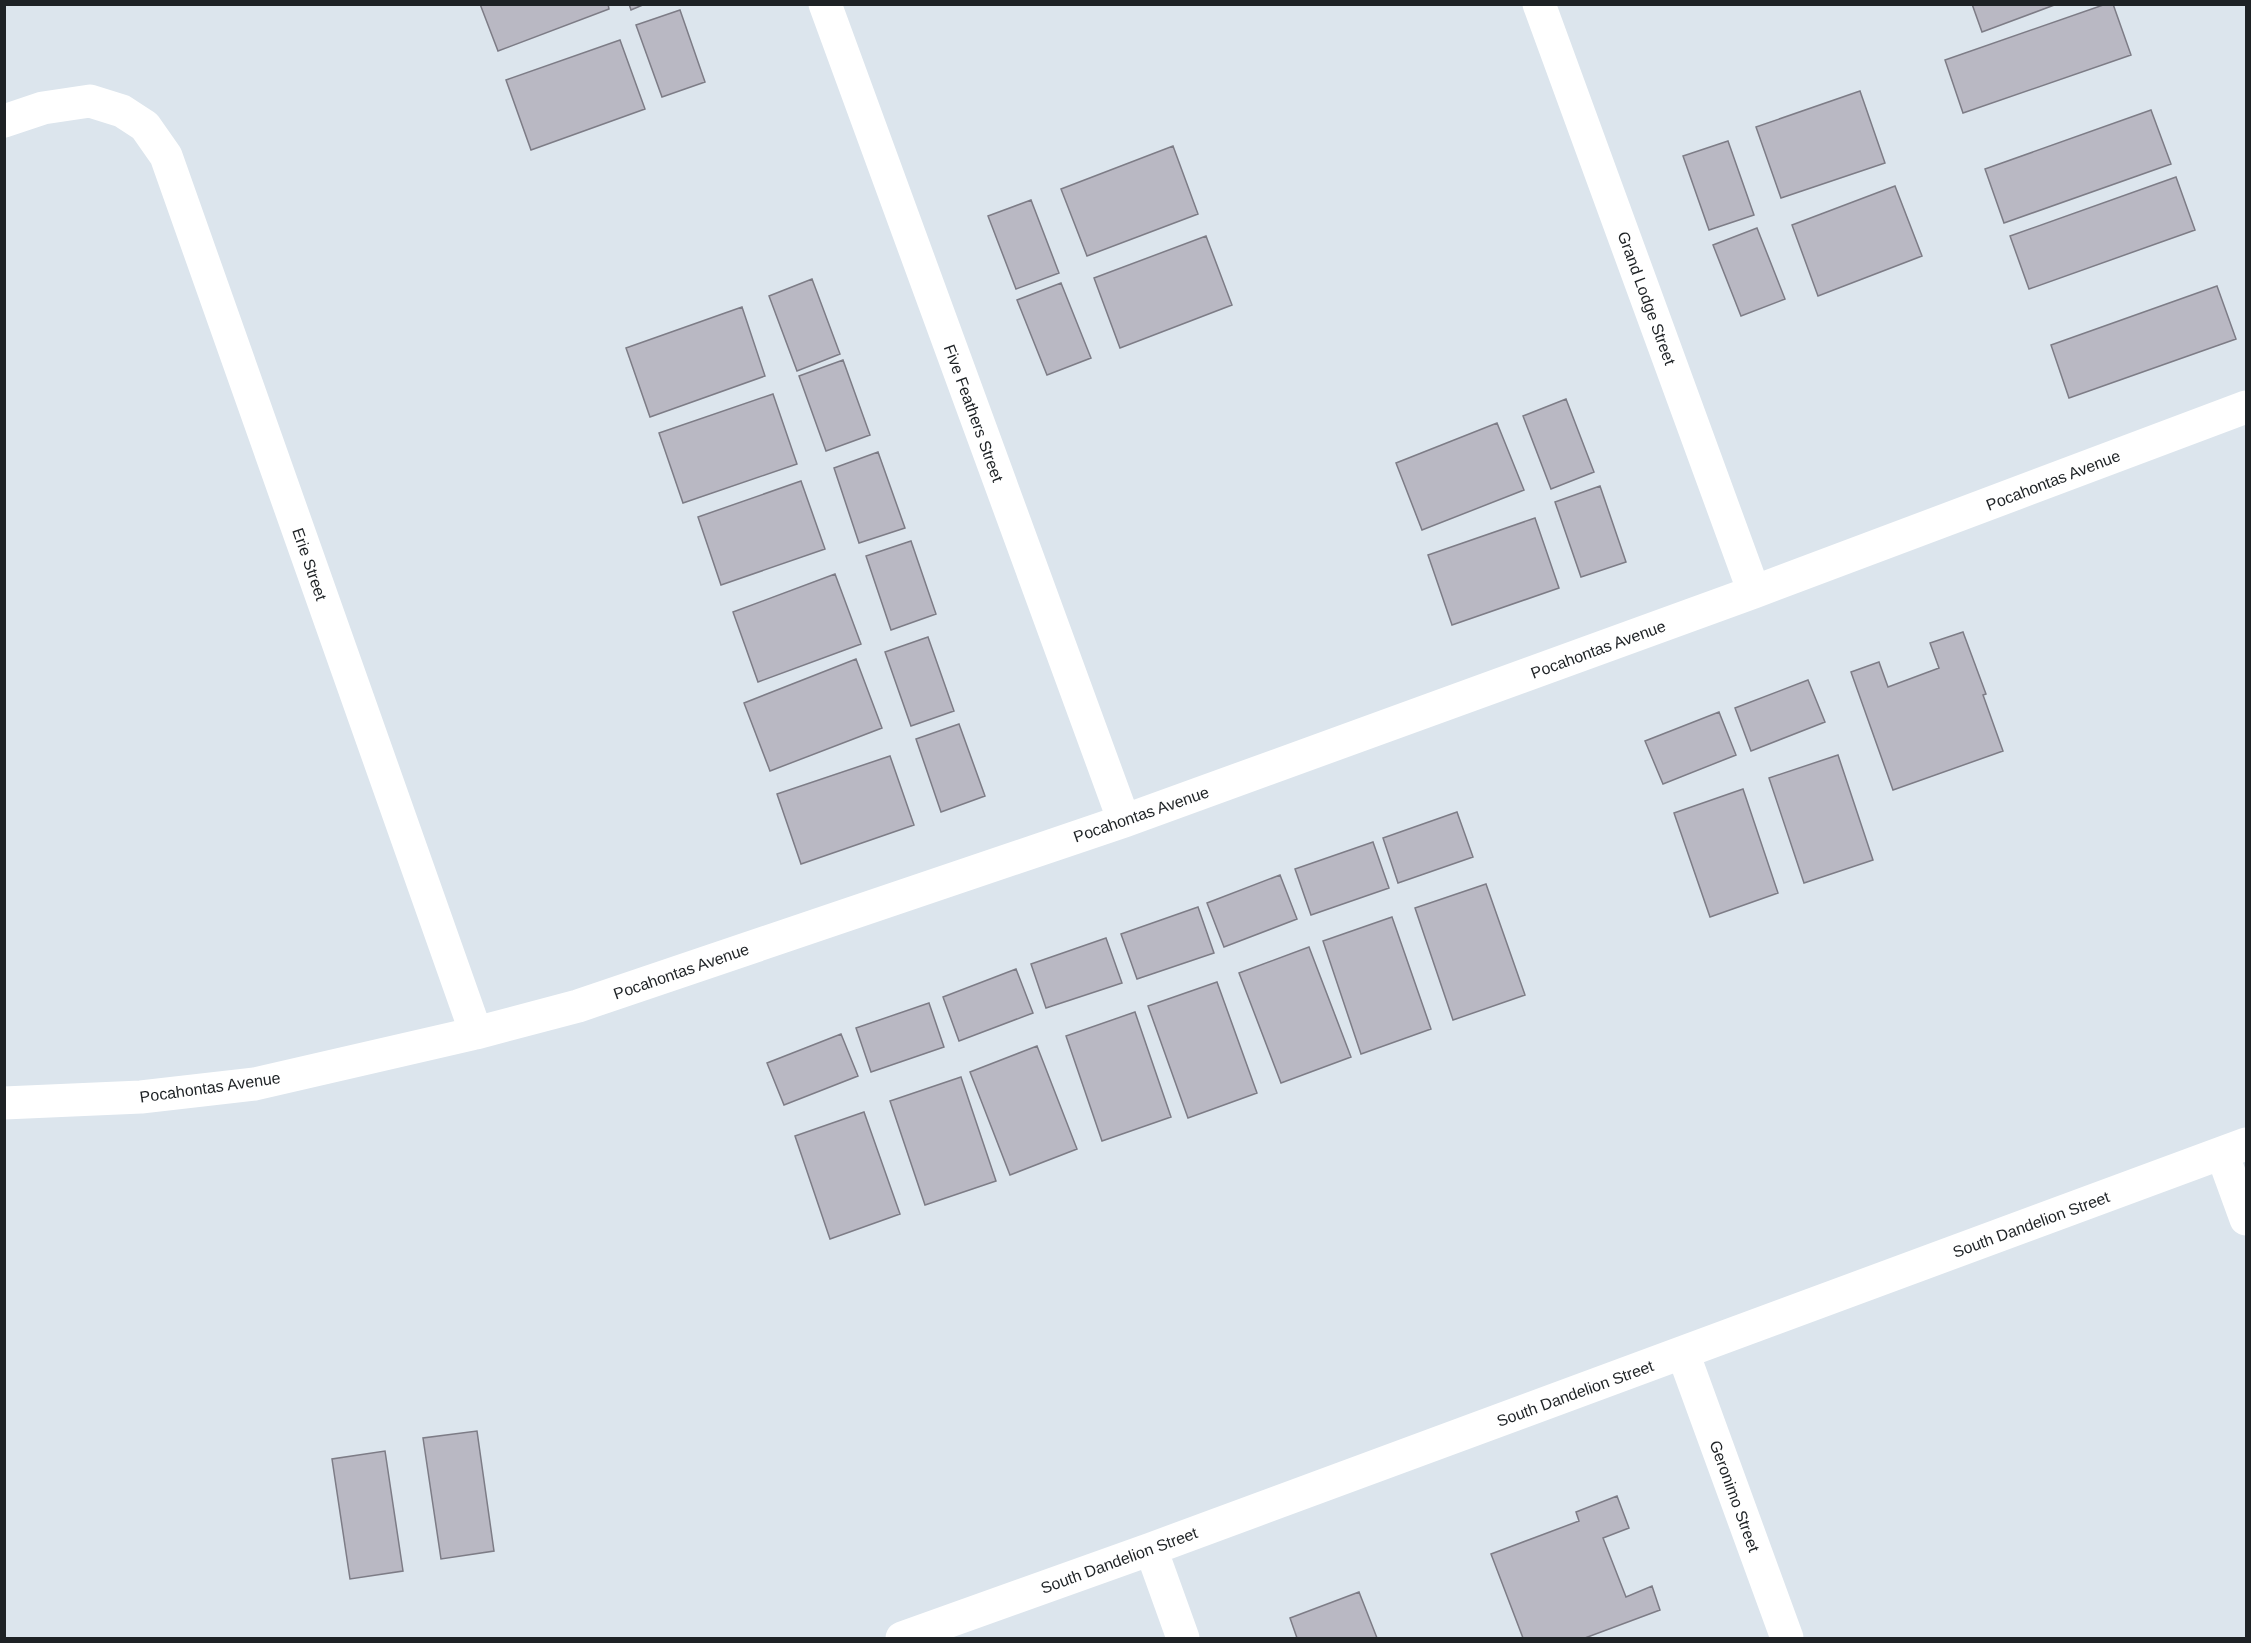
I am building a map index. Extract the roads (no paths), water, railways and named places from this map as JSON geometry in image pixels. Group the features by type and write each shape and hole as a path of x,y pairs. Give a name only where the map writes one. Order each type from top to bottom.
{"street":[{"name":"Five Feathers Street","path":"825,4 1124,821"},
{"name":"Grand Lodge Street","path":"1539,4 1754,592"},
{"name":"Erie Street","path":"4,121 43,108 90,101 122,111 145,126 166,156 476,1033"},
{"name":"Pocahontas Avenue","path":"4,1102 141,1098 255,1084 476,1033 578,1006 1124,821 1754,592 2247,407"},
{"path":"2234,1148 2247,1219"},
{"name":"South Dandelion Street","path":"902,1638 1151,1549 2234,1148"},
{"name":"Geronimo Street","path":"1683,1353 1787,1638"},
{"path":"1151,1549 1183,1638"}]}
